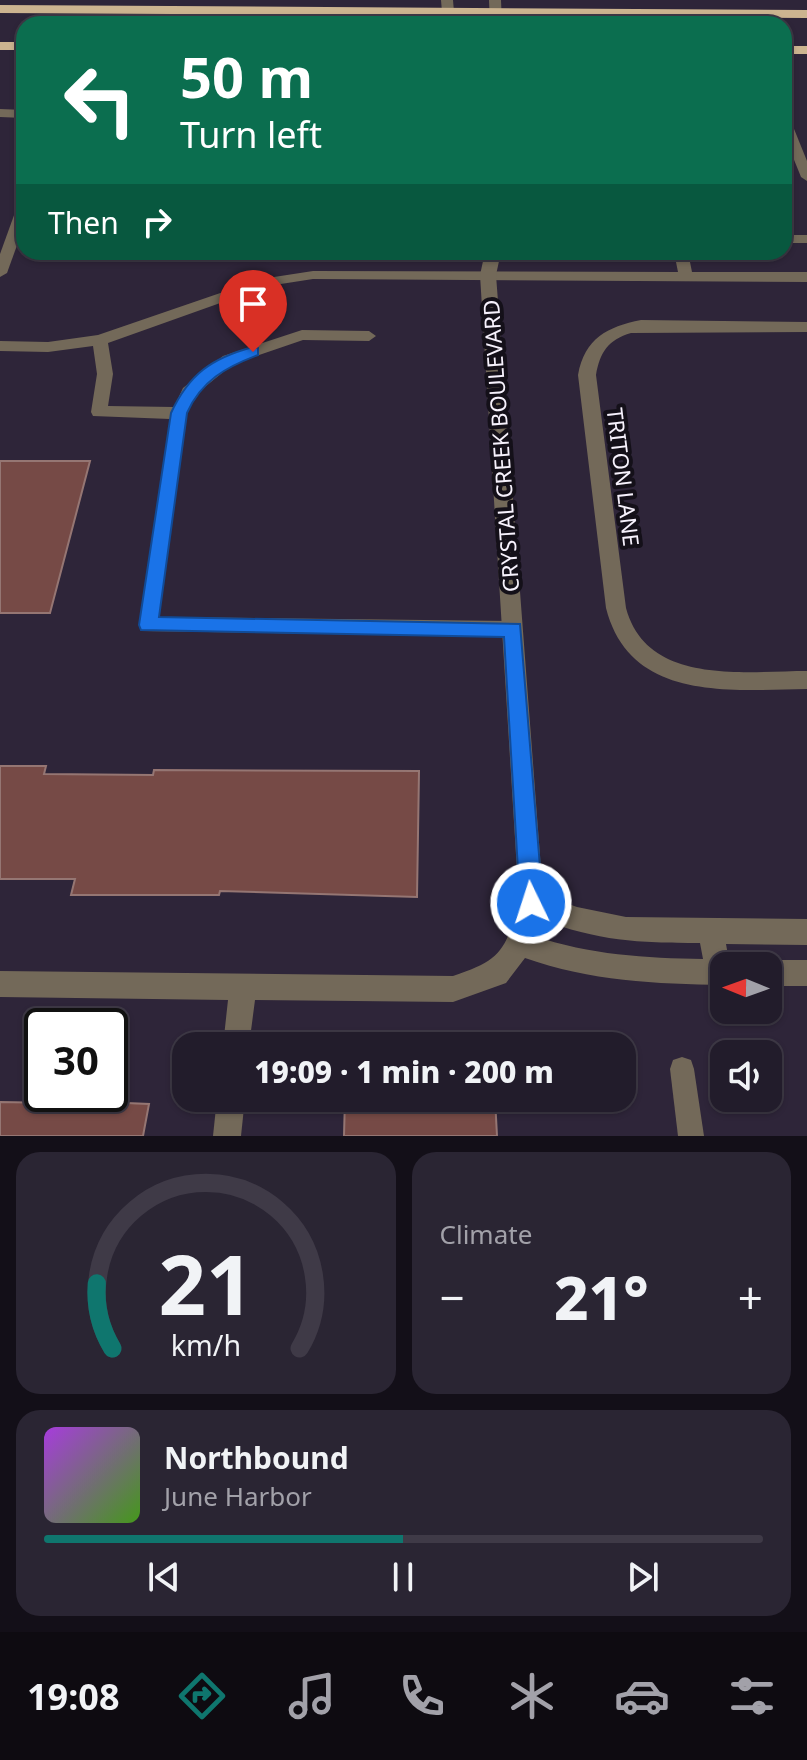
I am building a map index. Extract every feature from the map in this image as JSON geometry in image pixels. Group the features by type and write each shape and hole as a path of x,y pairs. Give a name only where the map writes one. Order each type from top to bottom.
{"highway":[{"path":"0,9 807,14"}],"street":[{"name":"CRYSTAL CREEK BOULEVARD","path":"481,260 488,275"},
{"name":"CRYSTAL CREEK BOULEVARD","path":"0,984 453,989 497,974 520,944 531,903 488,275 491,260"},
{"name":"TRITON LANE","path":"807,327 641,325 619,329 601,340 589,356 587,375 616,608 623,631 645,657 674,673 807,680"},
{"path":"531,903 577,920 626,930 807,932"},
{"path":"711,931 716,952"},
{"path":"520,944 558,959 625,971 710,972"},
{"path":"782,973 807,973"},
{"path":"238,1032 243,987"},
{"path":"227,1136 230,1112"}],"lane":[{"path":"792,139 807,177"},
{"path":"0,273 16,229"},
{"path":"683,260 686,276"},
{"path":"0,346 48,347 100,340 266,282 313,275 807,277"},
{"path":"369,336 302,335 228,360 189,392 179,413 148,625 513,629"},
{"path":"100,340 105,374 99,412 179,413"},
{"path":"682,1069 691,1136"}],"building":[{"path":"0,461 90,461 50,613 0,613"},
{"path":"0,766 46,766 44,774 153,775 154,770 419,771 417,897 220,891 219,895 71,895 75,879 0,879"},
{"path":"0,1102 24,1102 24,1112 128,1112 128,1103 149,1104 143,1136 0,1136"},
{"path":"345,1112 496,1112 497,1136 344,1136"}],"route":[{"path":"253,352 228,360 207,375 189,392 179,413 148,625 513,629 531,903"}]}
